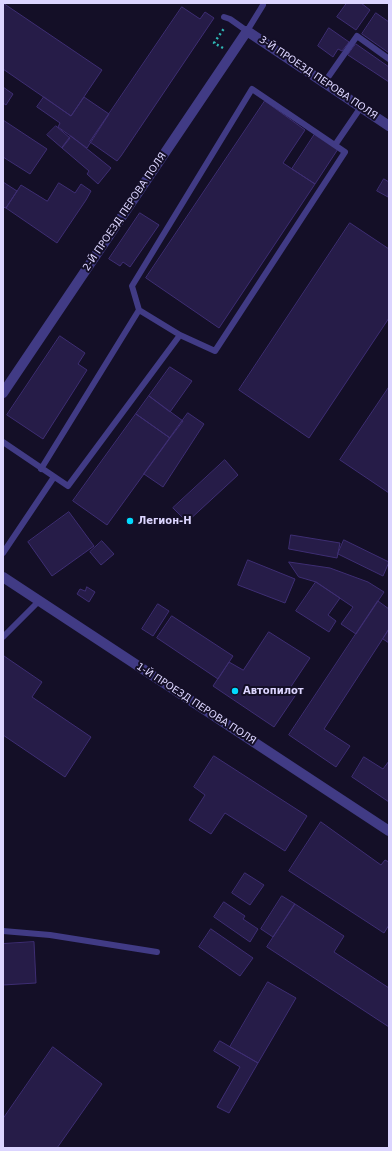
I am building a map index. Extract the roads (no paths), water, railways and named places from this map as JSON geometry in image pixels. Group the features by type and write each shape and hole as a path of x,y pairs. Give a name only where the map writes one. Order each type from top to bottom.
{"street":[{"name":"3-Й ПРОЕЗД ПЕРОВА ПОЛЯ","path":"247,31 389,126"},
{"name":"2-Й ПРОЕЗД ПЕРОВА ПОЛЯ","path":"3,393 247,31"},
{"name":"1-Й ПРОЕЗД ПЕРОВА ПОЛЯ","path":"3,577 389,831"}],"lane":[{"path":"224,17 230,19 247,31 264,5"},
{"path":"324,83 357,36 389,59"},
{"path":"252,89 335,145 345,152 215,351 180,335 139,310 132,286 252,89"},
{"path":"335,145 361,107"},
{"path":"41,468 139,310"},
{"path":"3,442 68,486 180,335"},
{"path":"3,553 54,477"},
{"path":"3,637 39,601"},
{"path":"3,931 50,935 157,952"}],"place":[{"name":"Легион-Н","path":"130,521"},
{"name":"Автопилот","path":"235,691"}]}
